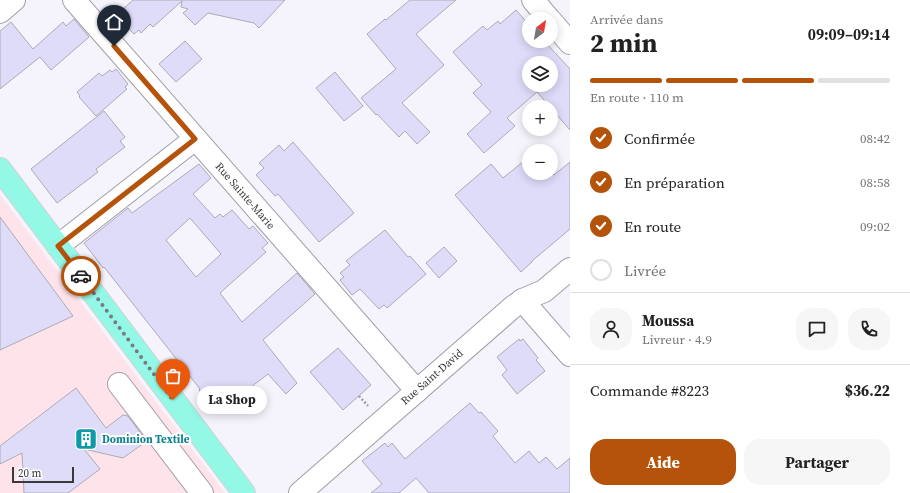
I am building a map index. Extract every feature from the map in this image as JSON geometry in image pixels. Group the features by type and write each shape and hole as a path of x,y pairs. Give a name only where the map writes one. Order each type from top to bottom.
{"main road":[{"path":"0,169 244,493"}],"street":[{"path":"0,12 14,0"},
{"name":"Rue Sainte-Marie","path":"74,0 417,391"},
{"path":"533,0 543,12"},
{"path":"558,29 570,43"},
{"path":"58,246 195,139"},
{"name":"Rue Saint-David","path":"300,493 514,306 522,300 544,291 570,269"},
{"path":"522,300 570,356"},
{"path":"119,384 202,493"}],"shaded area":[{"path":"0,195 175,427 225,493 0,493"}],"building":[{"path":"133,0 285,0 259,28 254,23 208,13 195,25 183,13 188,9 181,7 182,1 153,27 150,24 141,33 139,30 134,34 122,22 126,17 121,11"},
{"path":"410,0 456,0 416,34 444,65 402,103 430,132 417,144 405,131 399,137 361,98 396,69 367,34"},
{"path":"516,10 522,17 522,48 550,48 558,56 522,56 522,92 537,92 528,100 522,100 522,105 507,118 515,126 484,153 467,134 491,112 473,93 482,85 453,52 483,26 487,30 498,21 500,24"},
{"path":"74,19 89,37 51,70 40,57 0,89 0,31 11,22 33,49 63,22 66,26"},
{"path":"185,41 202,59 176,82 159,64"},
{"path":"558,56 570,69 570,130 558,116 558,100 544,100 537,92 558,92"},
{"path":"116,69 128,84 125,87 127,89 96,116 79,97 80,96 77,92 99,73 102,76 110,70 112,72"},
{"path":"335,72 363,106 344,121 316,88"},
{"path":"104,111 125,137 120,141 125,147 96,169 98,172 57,203 31,169"},
{"path":"293,142 354,213 319,242 278,194 275,196 256,175 264,168 259,163 279,145 284,151"},
{"path":"570,162 570,229 521,272 455,195 491,164 503,178 522,163 522,180 558,180 558,172"},
{"path":"199,164 211,178 193,194 215,218 220,214 223,217 232,210 249,229 253,226 268,243 262,248 266,252 220,293 242,322 297,273 315,294 263,340 297,383 286,394 268,374 217,413 199,390 200,389 84,243 128,208 132,213","holes":["190,218 221,254 196,277 166,240"]},
{"path":"0,217 73,316 0,350"},
{"path":"385,230 408,257 410,256 426,274 387,308 384,305 379,309 360,289 352,295 340,280 344,277 340,273 350,265 346,261"},
{"path":"444,247 457,261 439,278 426,263"},
{"path":"519,339 520,341 523,339 538,358 536,360 545,371 517,394 502,375 507,370 497,357"},
{"path":"338,348 371,385 343,410 310,372"},
{"name":"Dominion Textile","path":"76,388 106,428 123,415 128,416 144,438 144,443 123,458 84,449 100,469 68,493 24,493 22,453 0,464 0,446"},
{"path":"470,403 479,413 481,412 498,431 493,436 515,463 529,451 539,463 546,457 557,469 570,458 570,493 429,493 416,478 399,493 371,493 382,484 362,461 385,443 388,447 392,443 405,459"}],"way so far":[{"path":"81,276 173,400"}],"place":[{"name":"La Shop","path":"173,400"},
{"name":"Dominion Textile","path":"86,439"}],"route":[{"path":"81,276 58,246 195,139 114,46"}]}
